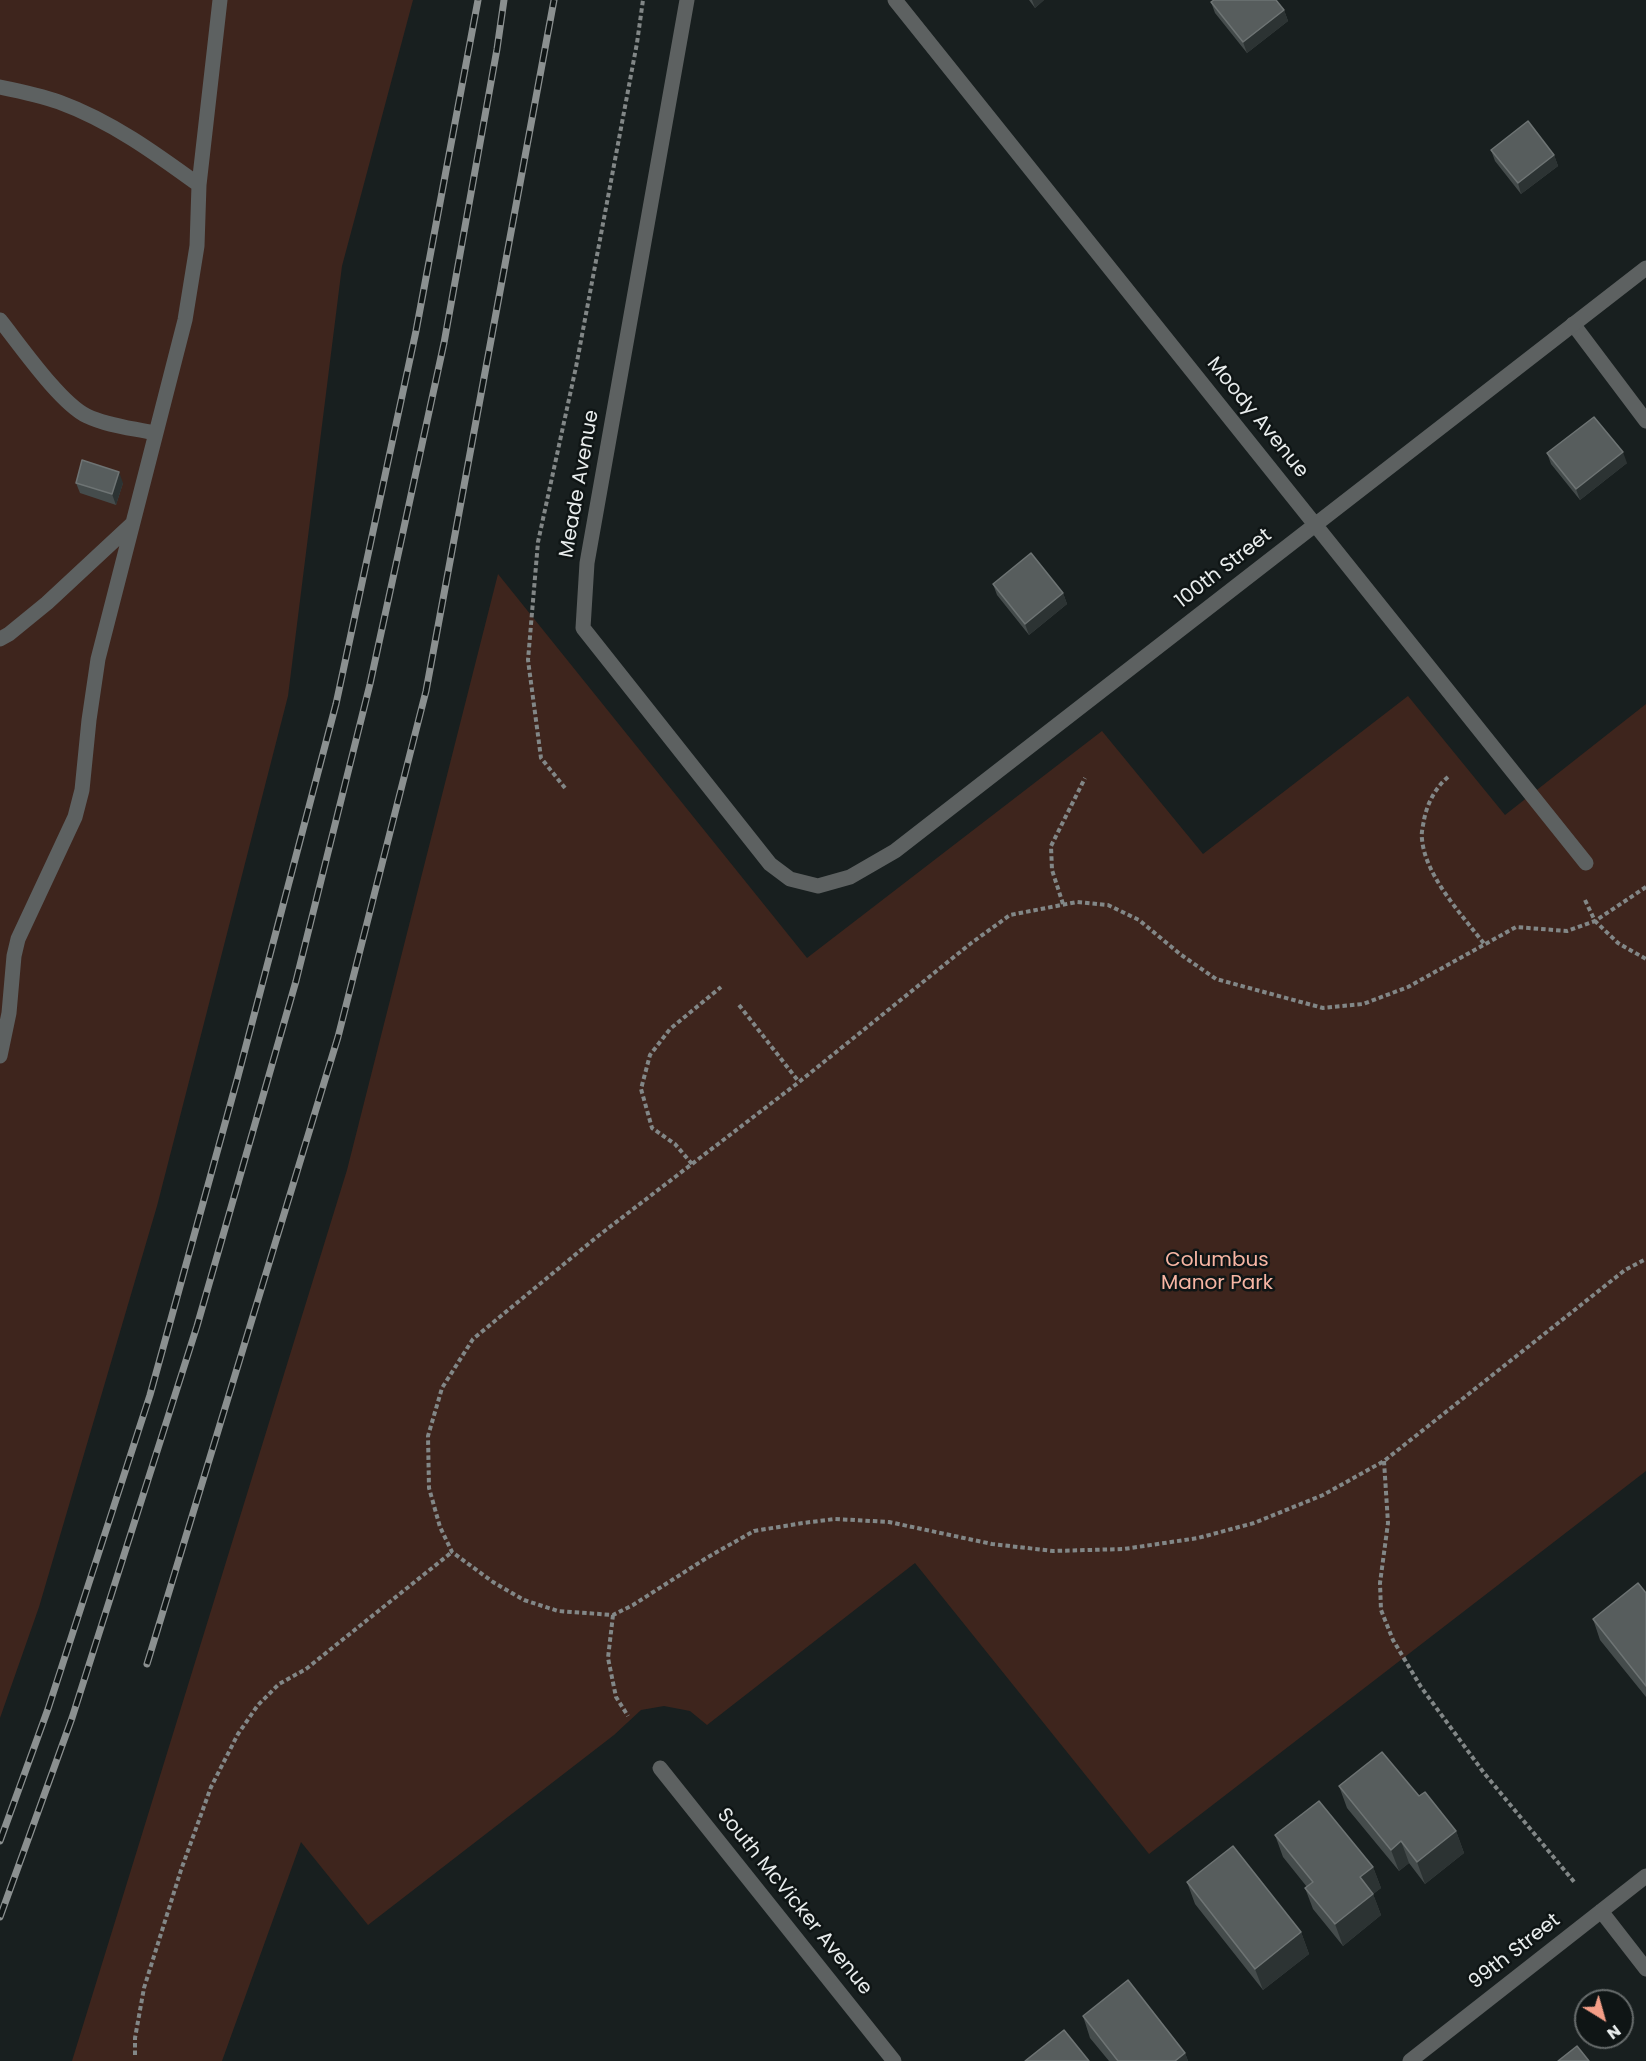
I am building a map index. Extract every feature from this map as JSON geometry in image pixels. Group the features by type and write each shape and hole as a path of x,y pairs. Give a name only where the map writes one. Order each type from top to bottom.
{"street":[{"path":"0,1056 9,1013 14,956 18,939 75,817 82,790 88,720 98,659 154,433 185,320 197,246 200,185 220,0"},
{"name":"Meade Avenue","path":"687,0 587,563 584,628 770,864 790,879 818,886"},
{"name":"Moody Avenue","path":"895,0 1586,862"},
{"path":"0,87 59,102 91,116 155,153 200,185"},
{"name":"100th Street","path":"818,886 850,877 895,851 1646,268"},
{"path":"0,320 74,408 107,423 154,433"},
{"path":"1573,324 1646,422"},
{"path":"0,639 47,603 132,524"},
{"name":"South McVicker Avenue","path":"660,1768 894,2061"},
{"name":"99th Street","path":"1410,2061 1646,1876"},
{"path":"1601,1911 1646,1969"}],"path":[{"path":"565,788 541,758 528,660 538,542 580,344 637,44 643,0"},
{"path":"1448,777 1440,784 1426,809 1422,838 1429,865 1444,891 1485,945"},
{"path":"1063,904 1052,870 1051,846 1085,778"},
{"path":"1646,887 1595,921 1568,931 1516,927 1408,987 1363,1004 1323,1008 1216,979 1180,954 1139,920 1108,905 1077,902 1010,915 598,1236 473,1340 442,1388 428,1436 429,1488 440,1527 452,1552 493,1582 524,1600 558,1611 613,1615 754,1531 835,1519 889,1522 982,1543 1042,1550 1124,1549 1198,1539 1254,1523 1323,1495 1384,1461 1625,1270 1646,1259"},
{"path":"1585,900 1595,921 1618,944 1646,959"},
{"path":"692,1164 675,1143 652,1128 641,1089 650,1055 670,1029 721,987"},
{"path":"739,1005 798,1082"},
{"path":"1384,1461 1388,1523 1380,1583 1381,1610 1393,1640 1421,1687 1484,1773 1575,1883"},
{"path":"135,2055 135,2038 144,1988 181,1869 211,1787 238,1734 258,1705 279,1684 306,1669 452,1552"},
{"path":"613,1615 608,1658 616,1696 628,1716"}],"green space":[{"path":"0,0 413,0 342,266 288,696 157,1206 39,1607 0,1718"},
{"name":"Columbus Manor Park","path":"498,574 807,958 1102,731 1203,854 1408,696 1505,815 1646,704 1646,1471 1149,1854 915,1563 707,1725 690,1711 664,1706 641,1710 614,1735 368,1925 301,1842 222,2061 72,2061 347,1170"}],"building":[{"path":"1214,0 1276,0 1284,10 1243,42 1211,2"},
{"path":"1528,121 1554,155 1518,183 1491,150"},
{"path":"1594,417 1623,452 1576,489 1547,453"},
{"path":"82,460 119,472 112,494 76,483"},
{"path":"1031,553 1063,593 1025,624 993,584"},
{"path":"1638,1583 1646,1593 1646,1686 1593,1619"},
{"path":"1382,1752 1419,1796 1425,1792 1456,1831 1417,1862 1401,1841 1391,1850 1339,1786"},
{"path":"1319,1801 1373,1867 1360,1877 1373,1894 1335,1924 1305,1888 1313,1882 1275,1835"},
{"path":"1233,1846 1301,1932 1255,1969 1187,1882"},
{"path":"1128,1980 1185,2053 1175,2061 1118,2061 1083,2016"},
{"path":"1064,2030 1089,2061 1025,2061"},
{"path":"1574,2048 1579,2049 1589,2061 1558,2061"}],"railway":[{"path":"0,1841 48,1709 150,1395 237,1080 336,704 416,331 478,0"},
{"path":"0,1917 72,1718 197,1326 296,981 370,684 444,343 504,0"},
{"path":"147,1664 338,1037 426,691 554,0"}]}
